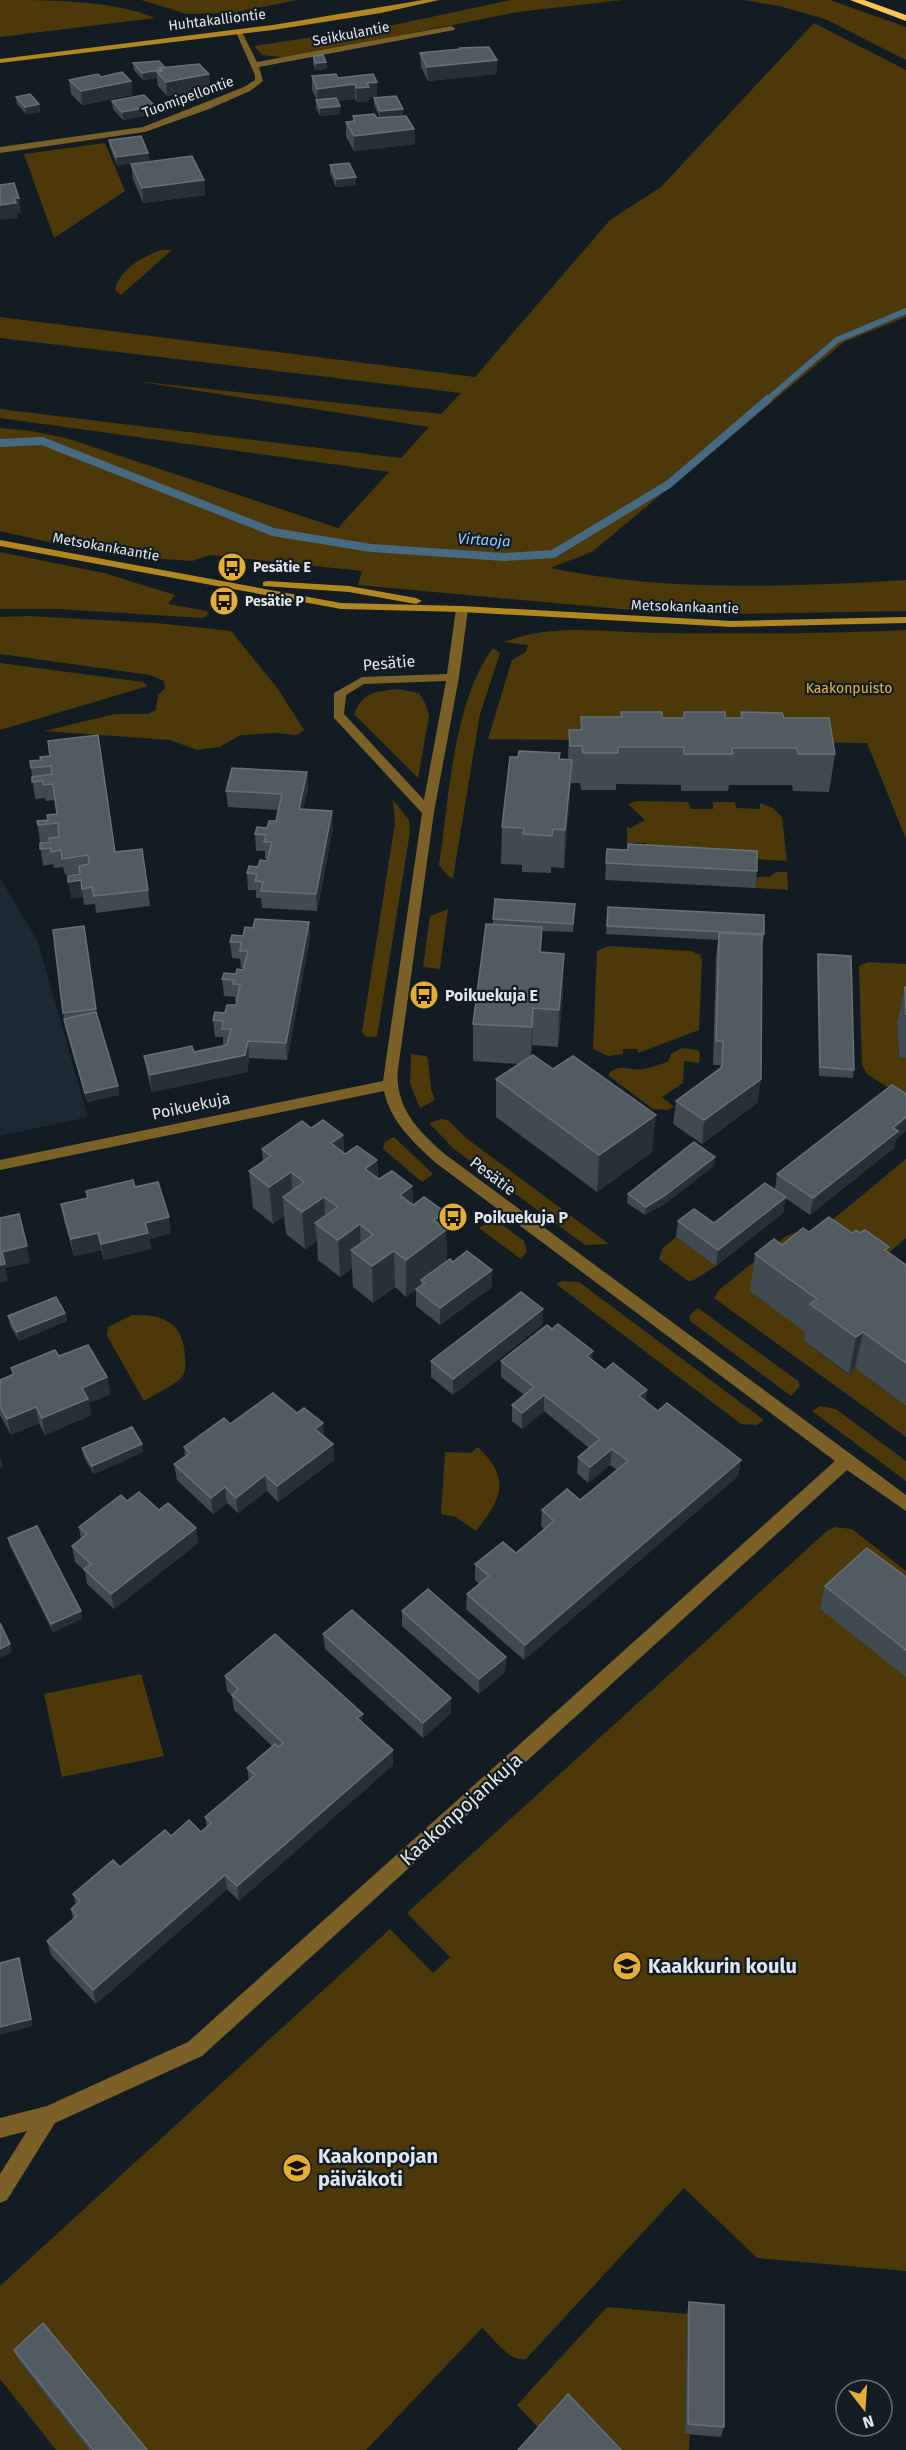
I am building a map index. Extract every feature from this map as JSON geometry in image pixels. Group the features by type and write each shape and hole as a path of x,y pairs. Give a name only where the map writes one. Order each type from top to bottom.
{"highway":[{"path":"855,0 906,18"}],"street":[{"name":"Huhtakalliontie","path":"0,61 238,32 435,0"},
{"name":"Seikkulantie","path":"256,65 451,28"},
{"path":"238,32 256,65"},
{"name":"Tuomipellontie","path":"0,150 145,129 180,117 255,85 259,81 256,65"},
{"name":"Metsokankaantie","path":"0,543 341,606 462,609 732,624 906,620"},
{"name":"Metsokankaantie","path":"207,581 349,588 462,609"},
{"name":"Pesätie","path":"462,609 453,677 428,812 390,1085 399,1109 411,1130 441,1159 906,1504"},
{"name":"Pesätie","path":"428,812 338,715 340,693 362,681 453,677"},
{"name":"Poikuekuja","path":"0,1165 390,1085"},
{"name":"Kaakonpojankuja","path":"0,2128 48,2116 195,2049 847,1460"},
{"path":"0,2193 48,2116"}],"shaded area":[{"path":"0,878 38,942 88,1117 0,1136"}],"green space":[{"path":"0,0 100,4 155,18 0,37"},
{"path":"141,0 298,0 231,13 187,14"},
{"path":"511,0 622,0 518,12 287,58 262,55 254,46 398,24"},
{"path":"743,0 830,0 906,27 906,60 825,19 779,6"},
{"path":"814,23 906,70 906,317 844,342 592,552 550,568 638,581 727,586 906,580 906,611 729,614 642,611 358,585 362,571 210,555 192,561 132,557 79,549 0,531 0,428 66,438 338,528 389,472 0,418 0,409 401,458 429,427 135,381 441,414 461,393 0,338 0,317 475,377 610,220 661,187"},
{"path":"105,143 125,191 54,238 24,154"},
{"path":"161,250 172,250 121,295 115,290 121,276 127,270 147,256"},
{"path":"0,552 104,573 175,595 168,604 208,613 206,617 201,618 58,609 0,609"},
{"path":"29,616 156,623 231,631 278,689 304,730 297,735 276,733 241,735 219,747 197,750 170,740 44,731 115,714 148,714 156,710 158,695 165,688 164,681 150,675 0,654 0,617"},
{"name":"Kaakonpuisto","path":"562,630 754,634 906,630 906,839 867,743 488,739 512,660 526,652 528,645 504,642 523,636"},
{"path":"493,648 500,653 480,714 453,878 448,876 439,865 455,752 469,695"},
{"path":"0,663 143,682 148,686 0,730"},
{"path":"398,689 419,693 429,716 418,778 354,714 362,701 371,694"},
{"path":"393,800 409,820 410,832 377,1037 366,1037 362,1032 395,823"},
{"path":"637,801 688,802 691,809 713,809 713,802 735,802 736,808 760,809 760,803 773,808 782,817 787,861 646,852 646,843 627,843 627,826 630,828 645,820 628,804"},
{"path":"776,872 787,872 788,890 755,888 755,877 769,877"},
{"path":"448,909 440,969 423,967 430,916"},
{"path":"608,946 691,951 700,955 702,961 699,1030 638,1053 637,1049 623,1049 623,1054 608,1056 593,1049 597,951"},
{"path":"868,962 906,964 906,1025 897,1025 899,1057 906,1058 906,1099 867,1074 862,1065 859,966"},
{"path":"682,1048 697,1050 700,1053 699,1063 684,1061 683,1083 662,1097 674,1107 667,1110 653,1109 609,1076 609,1073 618,1068 638,1070 668,1062 671,1054"},
{"path":"411,1054 426,1056 428,1059 431,1089 435,1100 420,1108 410,1084"},
{"path":"441,1119 448,1120 466,1138 609,1244 585,1245 454,1149 429,1123"},
{"path":"394,1137 433,1174 422,1182 383,1149 385,1142"},
{"path":"906,1159 906,1238 878,1262 825,1226"},
{"path":"493,1218 524,1241 527,1251 521,1259 479,1228"},
{"path":"801,1231 810,1335 804,1341 848,1374 855,1368 906,1406 906,1437 714,1298 719,1290 786,1236"},
{"path":"676,1237 716,1266 694,1280 688,1281 659,1259 663,1248"},
{"path":"562,1281 579,1282 764,1420 757,1425 741,1424 556,1284"},
{"path":"698,1308 798,1381 800,1386 791,1396 690,1321 689,1316"},
{"path":"132,1315 154,1316 170,1323 181,1336 184,1345 185,1366 182,1377 144,1401 107,1336 108,1327"},
{"path":"820,1406 836,1409 906,1461 906,1481 812,1411"},
{"path":"478,1447 496,1470 499,1489 492,1509 476,1531 456,1517 441,1514 445,1452 471,1453"},
{"name":"Kaakkurin koulu","path":"835,1527 852,1529 906,1571 906,2271 757,2258 684,2188 526,2359 519,2359 507,2353 482,2328 366,2450 142,2450 19,2361 89,2450 56,2450 0,2379 0,2286 390,1929 433,1973 450,1957 407,1913 827,1531"},
{"path":"141,1674 164,1756 62,1777 44,1694"},
{"path":"607,2307 687,2314 685,2434 690,2435 689,2450 605,2450 545,2435 517,2405"}],"building":[{"path":"489,47 497,60 427,67 420,53 460,48"},
{"path":"323,55 326,62 316,63 313,56"},
{"path":"159,61 165,68 142,73 133,63"},
{"path":"199,64 209,74 166,82 157,72 162,71 159,68"},
{"path":"122,72 131,81 81,91 69,80 98,74 101,77"},
{"path":"336,74 338,78 373,74 377,82 367,83 369,87 356,88 355,84 317,89 312,76"},
{"path":"30,94 39,104 25,107 16,97"},
{"path":"144,95 155,106 122,112 112,101"},
{"path":"396,96 403,109 380,111 374,98"},
{"path":"336,98 340,106 320,108 316,100"},
{"path":"374,114 377,118 406,116 414,129 354,136 346,122 355,121 353,116"},
{"path":"141,136 148,153 116,157 109,140"},
{"path":"192,156 204,180 142,188 131,164"},
{"path":"349,163 356,177 336,179 330,165"},
{"path":"14,183 19,198 14,198 16,203 0,205 0,185"},
{"path":"621,712 662,712 662,718 684,718 684,712 725,712 725,718 742,718 741,712 782,713 784,718 829,718 835,754 798,754 797,748 732,748 733,754 684,754 684,747 618,747 618,753 583,753 582,746 570,746 569,730 582,730 581,717 622,717"},
{"path":"98,735 115,852 142,849 148,890 94,896 92,887 82,889 81,880 68,882 68,876 80,874 79,866 89,864 88,855 62,859 61,850 51,852 51,848 40,849 40,843 50,842 49,838 59,837 58,823 38,825 37,821 48,820 47,815 57,814 53,784 43,785 43,781 32,782 32,777 52,774 51,766 31,768 30,761 50,756 48,741"},
{"path":"519,751 560,753 559,759 572,760 565,830 553,829 552,836 523,834 524,828 502,827 510,757 518,757"},
{"path":"232,768 307,772 299,809 332,811 316,894 261,891 263,882 255,881 257,874 247,873 249,866 258,867 260,860 267,861 272,842 264,842 266,835 255,834 257,827 267,828 269,821 276,821 282,794 226,791"},
{"path":"628,844 757,851 757,871 606,863 607,849 628,850"},
{"path":"495,899 575,904 573,924 493,919"},
{"path":"608,907 764,915 764,934 607,926"},
{"path":"255,919 309,922 286,1043 248,1041 245,1055 150,1075 144,1056 192,1046 194,1052 227,1045 231,1029 222,1029 223,1021 213,1020 215,1012 225,1013 227,1005 236,1005 240,985 233,984 234,980 222,979 224,973 236,974 237,969 243,970 248,951 240,951 241,942 230,942 232,935 243,936 245,927 253,928"},
{"path":"486,924 542,927 540,952 564,954 559,1010 533,1008 532,1027 473,1024"},
{"path":"84,926 96,1009 63,1013 53,930"},
{"path":"719,933 762,935 761,1079 704,1120 676,1101 722,1067 723,1041 716,1041"},
{"path":"818,954 851,956 854,1070 820,1067"},
{"path":"96,1012 118,1086 85,1093 64,1019"},
{"path":"533,1055 553,1069 573,1056 656,1115 599,1155 496,1079"},
{"path":"892,1085 906,1094 906,1117 893,1128 898,1131 813,1198 777,1174"},
{"path":"323,1120 343,1135 331,1143 345,1154 357,1146 377,1160 365,1169 379,1179 392,1171 412,1186 400,1195 413,1205 424,1197 445,1212 434,1220 446,1230 406,1260 394,1251 372,1266 351,1250 373,1235 360,1224 338,1240 315,1223 338,1207 324,1197 302,1212 283,1197 304,1182 291,1172 269,1187 249,1171 271,1156 262,1149 302,1121 311,1128"},
{"path":"694,1142 715,1157 646,1207 628,1194"},
{"path":"133,1180 135,1187 158,1182 169,1217 145,1223 148,1233 101,1244 98,1233 71,1239 61,1204 88,1198 86,1191"},
{"path":"765,1183 786,1197 718,1250 678,1221 694,1209 714,1223"},
{"path":"19,1214 27,1246 2,1252 5,1264 0,1265 0,1218"},
{"path":"829,1217 852,1233 856,1230 860,1233 865,1230 889,1247 885,1250 906,1265 906,1363 863,1332 856,1337 810,1304 817,1299 755,1254 774,1239 782,1245 803,1228 809,1232"},
{"path":"467,1251 492,1270 440,1308 416,1289 425,1283 421,1280 450,1259 453,1262"},
{"path":"521,1292 543,1309 453,1379 431,1361"},
{"path":"56,1297 65,1313 17,1332 8,1316"},
{"path":"558,1324 593,1351 587,1356 605,1370 613,1363 647,1390 639,1396 658,1411 667,1403 741,1460 525,1645 467,1594 489,1576 475,1564 503,1542 516,1553 554,1521 542,1510 567,1489 580,1500 628,1461 612,1449 590,1467 578,1457 600,1439 544,1395 522,1413 512,1405 534,1387 501,1361 547,1325 552,1329"},
{"path":"88,1345 107,1377 82,1388 88,1399 42,1418 36,1407 7,1419 0,1406 0,1380 14,1374 11,1368 55,1350 59,1356"},
{"path":"273,1393 297,1413 304,1408 323,1423 315,1429 333,1444 277,1486 265,1475 236,1498 225,1487 211,1498 174,1464 190,1453 184,1447 224,1418 230,1424"},
{"path":"132,1427 142,1444 92,1466 82,1448"},
{"path":"139,1492 159,1510 168,1503 196,1528 111,1594 84,1569 91,1564 72,1546 87,1534 79,1527 121,1495 127,1501"},
{"path":"37,1526 81,1611 51,1624 8,1538"},
{"path":"867,1548 906,1577 906,1650 825,1586"},
{"path":"428,1589 506,1657 479,1679 402,1611"},
{"path":"352,1610 451,1698 423,1723 323,1634"},
{"path":"0,1623 10,1644 0,1649"},
{"path":"275,1634 363,1714 357,1718 393,1750 237,1886 225,1875 93,1990 47,1941 77,1916 71,1909 80,1901 73,1894 113,1860 120,1867 165,1830 171,1836 189,1820 201,1832 211,1823 205,1817 255,1775 247,1768 275,1744 278,1747 283,1743 232,1695 238,1689 225,1676"},
{"path":"19,1958 31,2019 0,2027 0,1963"},
{"path":"689,2302 724,2305 724,2427 688,2424"},
{"path":"43,2323 147,2450 93,2450 14,2350"},
{"path":"568,2394 621,2450 518,2450"}],"waterway":[{"name":"Virtaoja","path":"767,400 837,340 906,311"},
{"name":"Virtaoja","path":"0,443 42,441 273,532 371,548 504,557 553,554 669,484 768,399"}],"place":[{"name":"Pesätie E","path":"232,567"},
{"name":"Pesätie P","path":"224,601"},
{"name":"Poikuekuja E","path":"424,995"},
{"name":"Poikuekuja P","path":"453,1217"},
{"name":"Kaakkurin koulu","path":"627,1966"},
{"name":"Kaakonpojan päiväkoti","path":"297,2168"}]}
